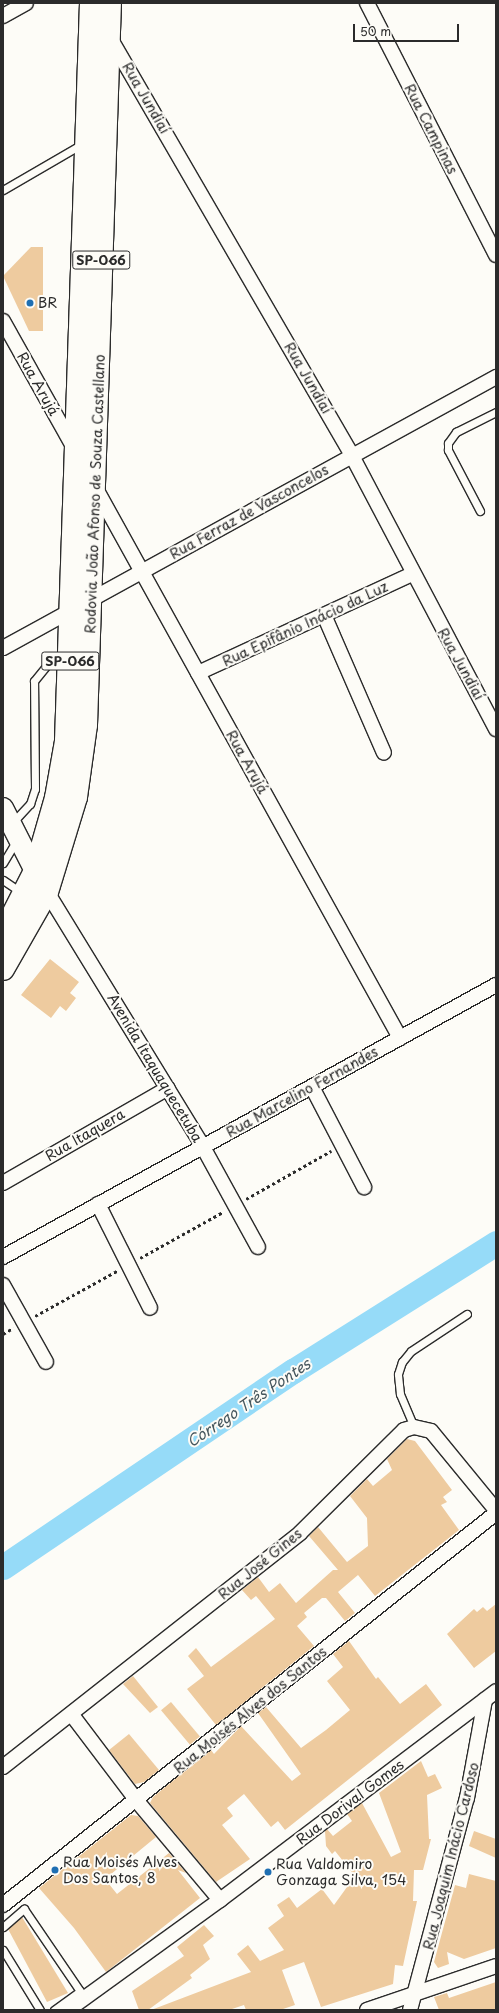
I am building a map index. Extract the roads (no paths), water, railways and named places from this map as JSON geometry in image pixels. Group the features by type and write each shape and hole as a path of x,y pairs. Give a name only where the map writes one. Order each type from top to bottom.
{"main road":[{"name":"Rodovia João Afonso de Souza Castellano","path":"3,934 35,871 58,791 66,741 72,611 74,448 91,3"},
{"name":"Rodovia João Afonso de Souza Castellano","path":"3,969 47,892 67,831 81,766 89,683 110,3"}],"street":[{"path":"3,16 26,3"},
{"name":"Rua Campinas","path":"367,3 496,255"},
{"name":"Rua Jundiaí","path":"108,34 351,454 412,574 496,729"},
{"name":"Rua Arujá","path":"3,321 74,448"},
{"name":"Rua Ferraz de Vasconcelos","path":"3,648 92,600 351,454 496,377"},
{"name":"Rua Arujá","path":"95,486 400,1038"},
{"name":"Rua Epifânio Inácio da Luz","path":"198,673 412,574"},
{"path":"324,615 384,753"},
{"path":"11,823 35,871"},
{"name":"Avenida Itaquaquecetuba","path":"47,892 168,1088 236,1204 258,1247"},
{"name":"Rua Marcelino Fernandes","path":"3,1257 312,1088 496,985"},
{"name":"Rua Itaquera","path":"3,1183 168,1088"},
{"path":"312,1088 341,1146 364,1187"},
{"path":"98,1204 150,1308"},
{"path":"3,1285 46,1362"},
{"path":"414,1427 431,1431 496,1510"},
{"name":"Rua José Gines","path":"3,1767 72,1715 300,1533 397,1437 414,1427"},
{"name":"Rua Moisés Alves dos Santos","path":"8,1901 137,1801 496,1514"},
{"name":"Rua Dorival Gomes","path":"68,2010 82,1995 220,1900 490,1696"},
{"name":"Rua Joaquim Inácio Cardoso","path":"410,2010 416,1994 467,1798 490,1696"},
{"path":"72,1715 137,1801 220,1900"},
{"path":"367,2010 496,1966"}],"lane":[{"path":"3,190 85,142"},
{"path":"480,511 448,450 448,443 456,432 496,412"},
{"path":"3,863 11,823 30,804 35,789 34,681 48,665 70,655"},
{"path":"3,880 24,894"},
{"path":"414,1427 400,1394 398,1374 402,1362 411,1351 467,1314"},
{"path":"8,1901 24,1909 82,1995 54,2010"},
{"path":"3,1927 24,1909"},
{"path":"3,1950 40,2010"}],"waterway":[{"name":"Córrego Três Pontes","path":"3,1567 293,1371 496,1243"}],"place":[{"name":"BR","path":"30,303"},
{"name":"Rua Moisés Alves Dos Santos, 8","path":"55,1870"},
{"name":"Rua Valdomiro Gonzaga Silva, 154","path":"268,1872"}]}
